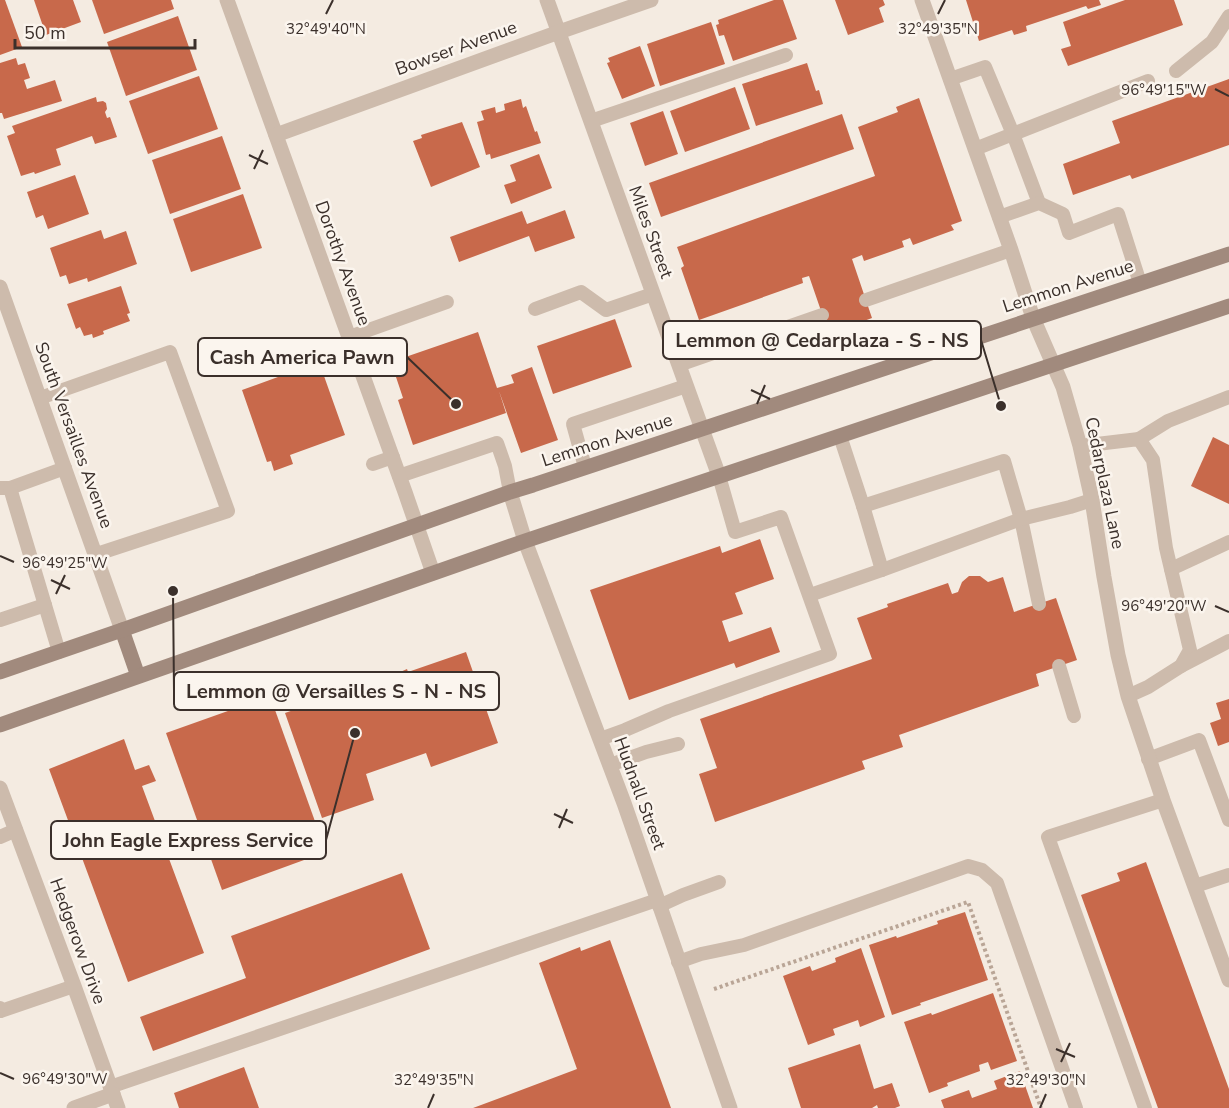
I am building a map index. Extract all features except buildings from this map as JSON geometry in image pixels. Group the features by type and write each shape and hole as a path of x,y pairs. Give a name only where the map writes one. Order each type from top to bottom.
{"main road":[{"name":"Lemmon Avenue","path":"0,672 510,492 1229,254"},
{"path":"0,725 525,541 1229,306"},
{"path":"122,630 138,676"}],"street":[{"name":"Miles Street","path":"547,0 719,476"},
{"name":"Bowser Avenue","path":"276,135 651,0"},
{"name":"Cedarplaza Lane","path":"922,0 1033,318 1063,387 1080,446 1092,500 1116,644 1128,696 1148,759 1229,980"},
{"name":"Dorothy Avenue","path":"231,1 276,135 433,573"},
{"name":"South Versailles Avenue","path":"0,287 122,630"},
{"name":"Hudnall Street","path":"510,492 525,541 610,765 730,1108"},
{"name":"Hedgerow Drive","path":"0,788 113,1097"},
{"path":"74,1108 113,1097"}],"lane":[{"path":"1176,71 1212,42 1229,16"},
{"path":"591,121 786,55"},
{"path":"950,79 985,67 1039,203"},
{"path":"975,149 1148,81"},
{"path":"999,217 1039,203 1063,214 1069,233 1118,214 1140,283"},
{"path":"866,300 1011,250"},
{"path":"536,309 581,292 606,310 653,294"},
{"path":"349,337 447,302"},
{"path":"679,365 822,315"},
{"path":"40,398 170,352 174,362 228,511 97,555"},
{"path":"585,467 573,424 686,386"},
{"path":"1080,446 1139,439 1168,421 1229,397"},
{"path":"840,435 882,570"},
{"path":"1139,439 1153,460 1166,548 1190,650 1180,666"},
{"path":"399,476 497,443 505,466 510,492"},
{"path":"373,464 393,457"},
{"path":"863,506 1004,461 1021,519 1039,604"},
{"path":"59,652 5,488 64,468"},
{"path":"600,739 669,711 830,654 781,517 735,532 719,476"},
{"path":"810,595 1021,519 1092,500"},
{"path":"1171,569 1229,542"},
{"path":"0,620 45,605"},
{"path":"1128,696 1229,641"},
{"path":"1059,666 1074,716"},
{"path":"1148,759 1199,740 1229,820"},
{"path":"610,765 678,744"},
{"path":"1145,1108 1048,837 1163,800"},
{"path":"0,837 16,831"},
{"path":"678,962 701,954 744,945 968,866 982,870 997,883 1076,1108"},
{"path":"1195,886 1229,875"},
{"path":"113,1097 719,882"},
{"path":"0,1012 74,986"}],"path":[{"path":"714,989 968,902 1041,1108"}],"place":[{"name":"Cash America Pawn","path":"456,404"},
{"name":"Lemmon @ Cedarplaza - S - NS","path":"1001,406"},
{"name":"Lemmon @ Versailles S - N - NS","path":"173,591"},
{"name":"John Eagle Express Service","path":"355,733"}]}
